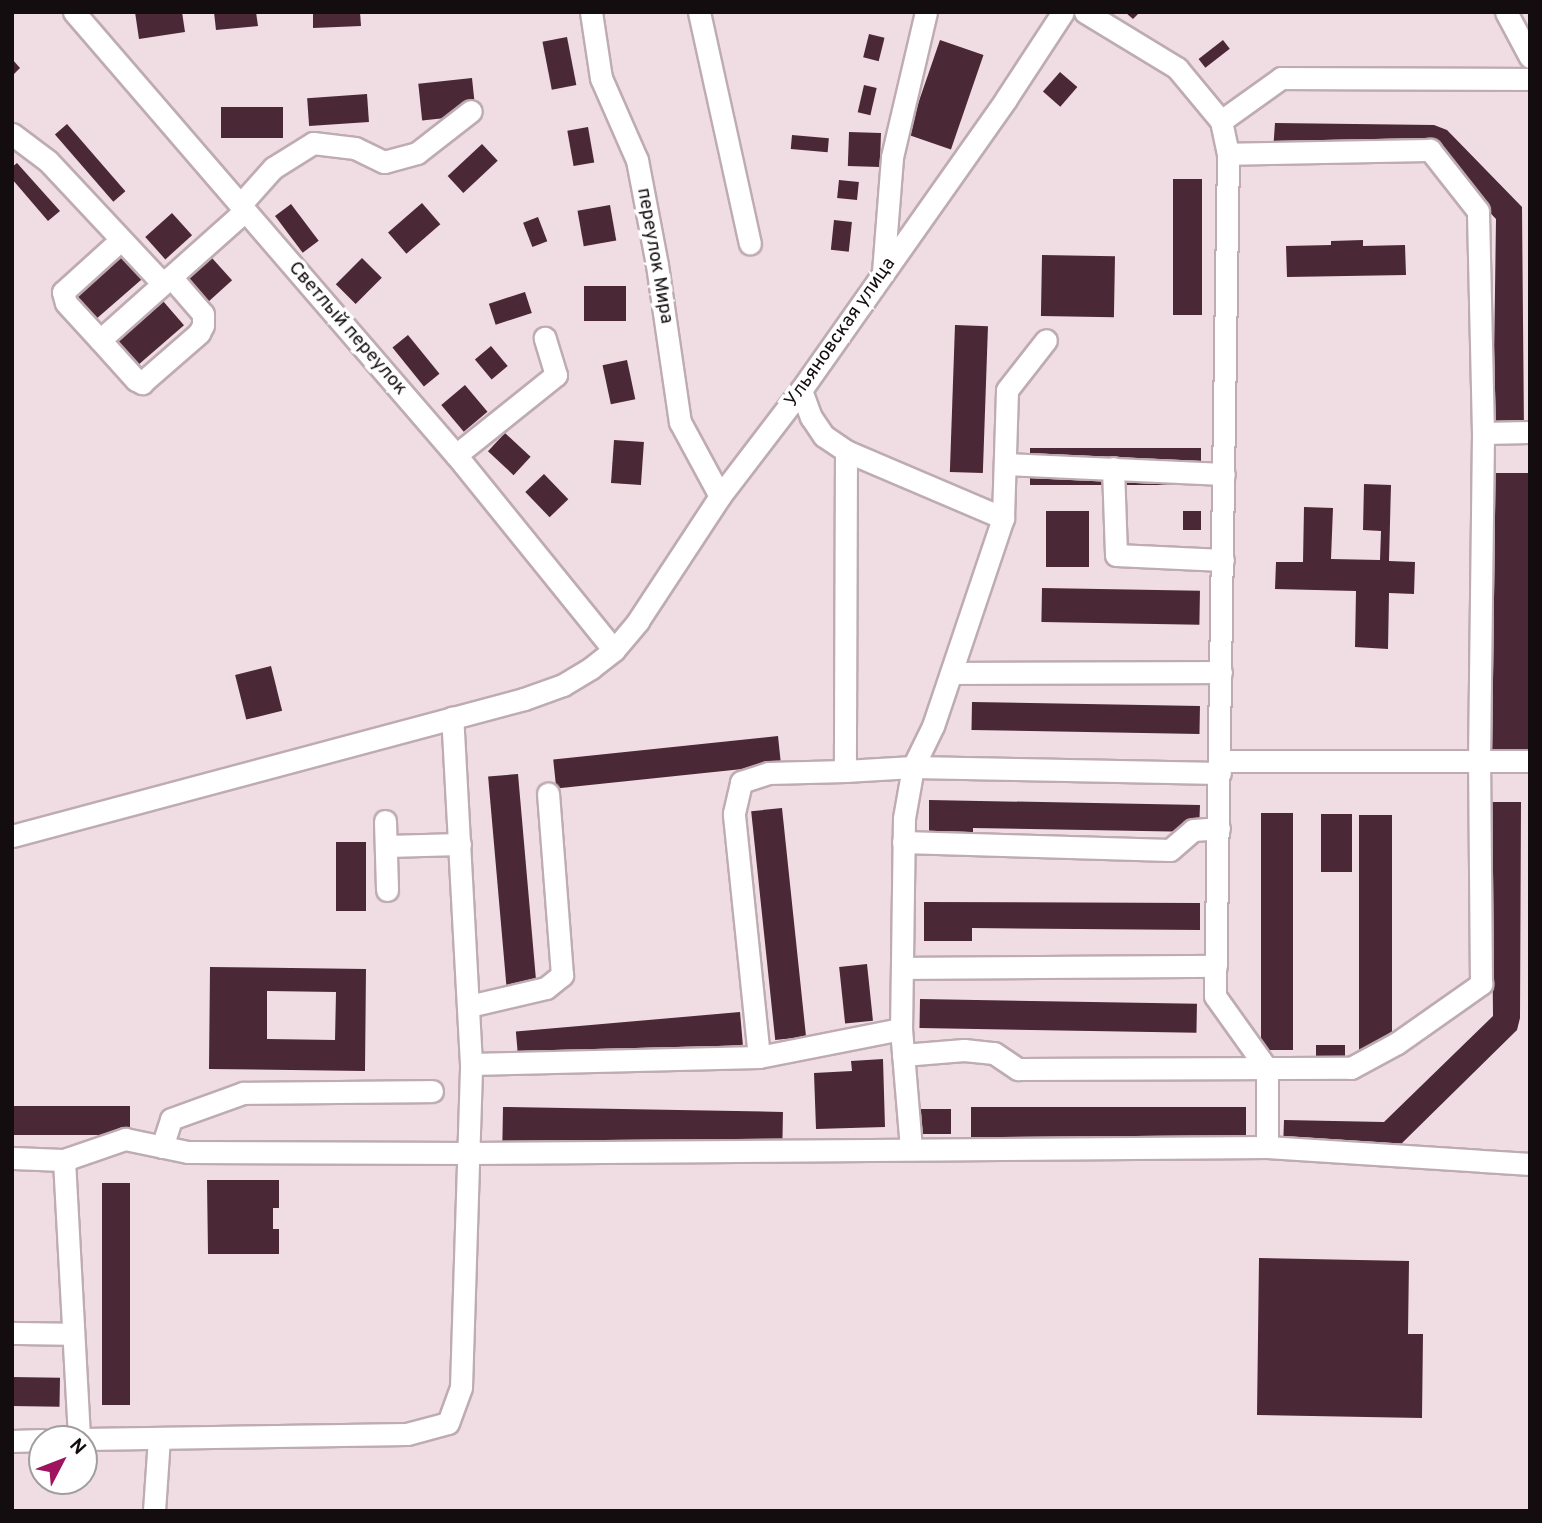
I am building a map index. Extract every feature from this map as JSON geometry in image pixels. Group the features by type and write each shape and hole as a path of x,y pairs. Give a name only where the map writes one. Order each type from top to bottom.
{"street":[{"name":"Светлый переулок","path":"74,12 456,455 614,650"},
{"name":"переулок Мира","path":"591,12 601,78 637,160 657,265 680,422 720,496"},
{"path":"699,12 750,243"},
{"path":"882,274 892,158 926,12"},
{"name":"Ульяновская улица","path":"12,836 452,718 564,685 614,650 638,621 720,496 801,390 1006,99 1063,12"},
{"path":"1085,12 1177,68 1221,121 1228,154 1215,996 1267,1069 1266,1147"},
{"path":"1508,15 1530,57"},
{"path":"1221,121 1281,78 1530,79"},
{"path":"100,340 243,208 273,168 313,143 355,148 384,162 417,153 471,111"},
{"path":"12,134 48,161 203,314 203,325 199,332 138,383 66,303 63,292 115,245"},
{"path":"903,1055 974,1051 994,1053 1018,1069 1351,1069 1397,1043 1481,984 1479,761 1483,433 1478,211 1430,150 1228,154"},
{"path":"456,455 555,375 545,338"},
{"path":"911,1149 901,1029 904,818 913,766 933,726 1003,518 1007,390 1046,340"},
{"path":"801,390 811,417 824,436 846,451 1003,518"},
{"path":"1483,433 1530,432"},
{"path":"845,771 846,451"},
{"path":"1005,464 1224,474"},
{"path":"1113,468 1116,555 1223,561"},
{"path":"951,673 1221,672"},
{"path":"98,1439 407,1434 448,1423 461,1387 471,1064 452,718"},
{"path":"759,1057 734,813 741,782 769,773 913,766 1220,767 1530,761"},
{"path":"469,1006 546,988 562,975 548,794"},
{"path":"385,821 387,890"},
{"path":"903,842 1170,850 1193,830 1219,828"},
{"path":"387,846 460,844"},
{"path":"902,968 1216,966"},
{"path":"471,1064 759,1057 901,1029"},
{"path":"162,1147 171,1119 243,1093 432,1091"},
{"path":"12,1158 64,1160 125,1139 188,1152 470,1153 1266,1147 1530,1164"},
{"path":"64,1160 81,1425"},
{"path":"12,1333 74,1334"},
{"path":"154,1511 159,1438"}],"building":[{"path":"135,12 182,12 185,32 139,39"},
{"path":"214,12 256,12 258,26 216,30"},
{"path":"313,12 360,12 361,26 313,28"},
{"path":"1125,12 1140,12 1133,19"},
{"path":"869,34 885,38 879,61 863,57"},
{"path":"567,37 576,85 552,90 542,42"},
{"path":"940,40 983,55 951,150 907,135"},
{"path":"1223,40 1230,49 1205,68 1199,59"},
{"path":"12,59 20,68 12,76"},
{"path":"1060,72 1077,87 1060,107 1043,92"},
{"path":"472,78 476,115 422,120 418,84"},
{"path":"864,85 877,88 870,115 858,112"},
{"path":"367,94 369,122 309,126 307,98"},
{"path":"221,107 283,107 283,138 221,138"},
{"path":"1275,123 1434,125 1447,130 1522,207 1524,432 1493,433 1496,219 1432,152 1273,151"},
{"path":"67,124 125,191 113,202 55,134"},
{"path":"588,127 594,162 574,166 567,131"},
{"path":"849,132 881,133 880,167 848,166"},
{"path":"792,135 829,138 828,152 791,149"},
{"path":"482,144 498,161 463,193 448,176"},
{"path":"17,163 60,211 48,221 12,179 12,167"},
{"path":"1173,179 1202,179 1202,315 1173,315"},
{"path":"839,180 859,182 857,200 837,198"},
{"path":"422,203 440,224 406,254 388,233"},
{"path":"291,204 319,241 303,253 275,216"},
{"path":"610,205 616,240 584,246 578,211"},
{"path":"172,213 192,235 165,259 145,237"},
{"path":"538,217 547,241 532,247 523,223"},
{"path":"834,220 852,222 849,252 831,250"},
{"path":"1363,240 1363,246 1405,245 1406,275 1287,277 1286,246 1331,245 1331,241"},
{"path":"122,254 143,278 95,320 74,296"},
{"path":"1042,255 1115,256 1114,317 1041,316"},
{"path":"212,258 232,280 205,304 185,282"},
{"path":"362,258 382,278 356,304 336,284"},
{"path":"584,286 626,286 626,321 584,321"},
{"path":"525,292 532,313 496,325 489,304"},
{"path":"163,301 184,325 135,368 114,344"},
{"path":"955,325 988,326 983,473 950,472"},
{"path":"408,335 439,374 424,386 392,348"},
{"path":"491,346 508,366 492,379 475,359"},
{"path":"627,360 635,399 611,404 603,365"},
{"path":"465,385 487,412 464,432 441,405"},
{"path":"505,433 531,457 514,475 488,451"},
{"path":"614,440 644,442 641,485 611,483"},
{"path":"1030,448 1201,448 1201,485 1030,485"},
{"path":"1490,473 1530,473 1530,767 1490,767"},
{"path":"544,474 568,499 550,517 525,492"},
{"path":"1364,484 1391,485 1389,561 1415,562 1414,594 1389,593 1388,649 1355,647 1356,591 1275,589 1276,562 1303,562 1304,507 1333,508 1331,559 1380,560 1381,531 1363,530"},
{"path":"1046,511 1089,511 1089,567 1046,567"},
{"path":"1183,511 1201,511 1201,530 1183,530"},
{"path":"1042,588 1200,591 1199,625 1041,622"},
{"path":"271,666 282,711 246,720 235,675"},
{"path":"972,702 1200,706 1199,734 972,730"},
{"path":"778,736 781,765 556,788 553,760"},
{"path":"518,774 537,994 507,997 488,777"},
{"path":"929,800 1200,805 1199,832 973,828 973,838 929,837"},
{"path":"1491,802 1521,802 1520,1018 1517,1030 1398,1147 1283,1149 1284,1120 1384,1122 1493,1016"},
{"path":"782,808 806,1037 775,1040 751,811"},
{"path":"1261,813 1293,813 1293,1050 1261,1050"},
{"path":"1321,814 1352,814 1352,872 1321,872"},
{"path":"1359,815 1392,815 1392,1054 1359,1054"},
{"path":"336,842 366,842 366,911 336,911"},
{"path":"924,902 1200,903 1200,930 972,928 972,941 924,941"},
{"path":"867,964 873,1021 845,1024 839,967"},
{"path":"210,967 366,969 365,1071 209,1069","holes":["267,991 336,992 335,1040 267,1039"]},
{"path":"920,999 1197,1004 1196,1033 919,1028"},
{"path":"740,1012 743,1045 519,1064 516,1032"},
{"path":"1316,1045 1345,1045 1345,1072 1316,1072"},
{"path":"883,1059 885,1127 816,1129 814,1073 852,1071 851,1061"},
{"path":"12,1106 130,1106 130,1135 12,1135"},
{"path":"503,1107 783,1112 782,1148 502,1143"},
{"path":"971,1107 1246,1107 1246,1143 971,1143"},
{"path":"918,1109 951,1109 951,1134 918,1134"},
{"path":"207,1180 279,1180 279,1208 273,1208 273,1229 279,1229 279,1254 208,1254"},
{"path":"102,1183 130,1183 130,1405 102,1405"},
{"path":"1259,1258 1409,1261 1408,1334 1423,1334 1422,1418 1257,1415"},
{"path":"12,1377 60,1378 59,1407 12,1406"}]}
